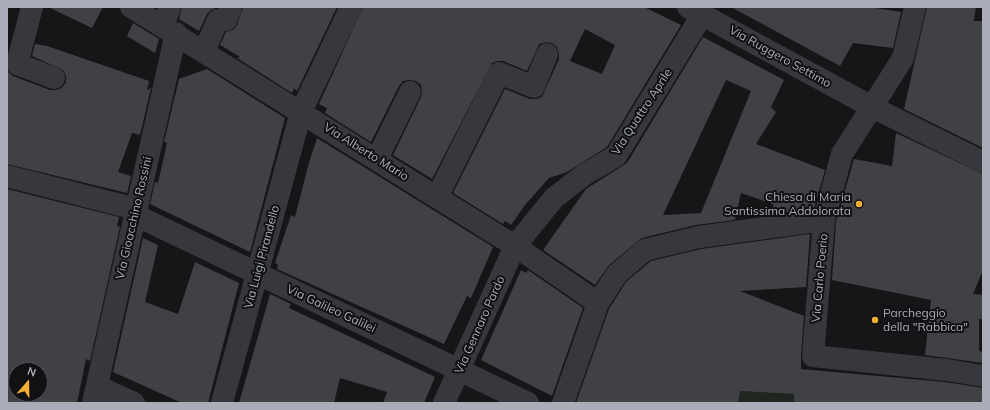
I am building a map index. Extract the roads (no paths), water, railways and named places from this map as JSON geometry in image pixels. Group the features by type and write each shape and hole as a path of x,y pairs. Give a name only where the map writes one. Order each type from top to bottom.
{"street":[{"path":"32,7 17,64 54,78"},
{"name":"Via Alberto Mario","path":"131,7 170,22 204,51 515,246 598,303"},
{"path":"204,51 218,20 226,20 231,7"},
{"name":"Via Luigi Pirandello","path":"222,403 300,112 351,7"},
{"name":"Via Carlo Poerio","path":"915,7 903,58 842,154 824,220 813,356 948,370 983,376"},
{"name":"Via Ruggero Settimo","path":"695,11 872,107 983,162"},
{"name":"Via Quattro Aprile","path":"515,246 554,198 585,174 616,156 695,11"},
{"name":"Via Gioacchino Rossini","path":"95,394 136,212 170,22"},
{"path":"437,197 499,73 534,86 547,54"},
{"path":"377,159 410,92"},
{"name":"Via Galileo Galilei","path":"7,176 136,212 257,274 528,403"},
{"path":"563,403 598,303 617,274 645,250 699,237 824,220"},
{"name":"Via Gennaro Pardo","path":"444,403 515,246"},
{"path":"95,394 134,403"}],"place":[{"name":"Chiesa di Maria Santissima Addolorata","path":"859,204"},
{"name":"Parcheggio della \"Rabbica\"","path":"875,320"}]}
